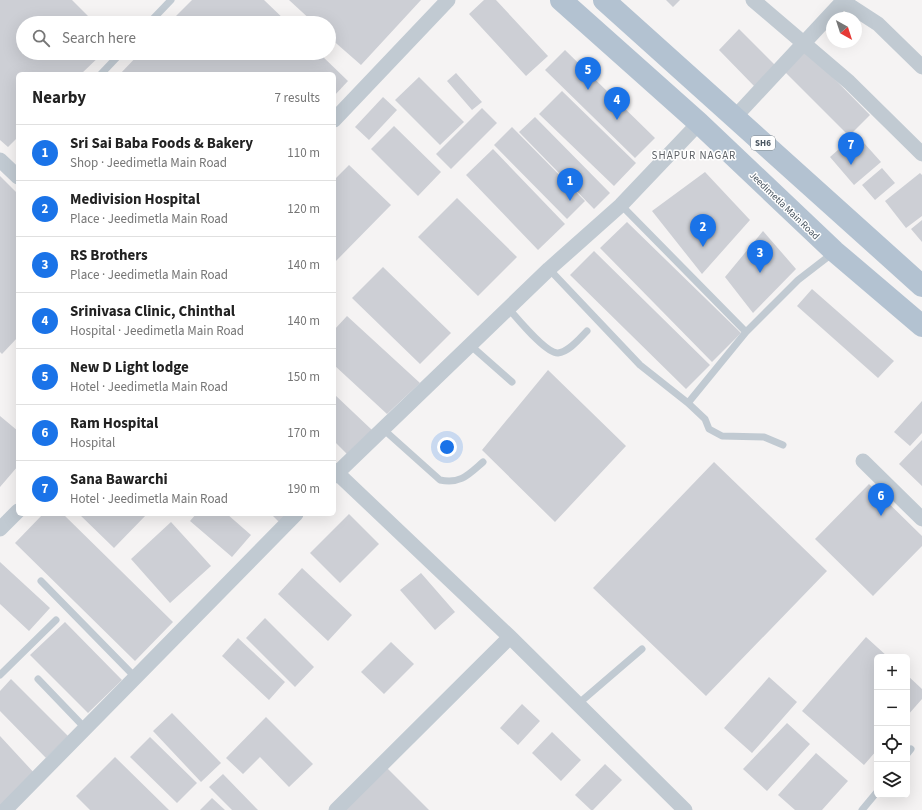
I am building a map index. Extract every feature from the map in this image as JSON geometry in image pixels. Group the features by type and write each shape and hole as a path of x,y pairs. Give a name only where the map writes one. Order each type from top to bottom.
{"main road":[{"name":"Jeedimetla Main Road","path":"561,0 699,123 834,251 922,326"},
{"name":"SH6","path":"615,4 735,117 922,286"},
{"path":"797,216 818,192"}],"street":[{"path":"336,118 448,0"},
{"path":"753,0 849,82 922,154"},
{"path":"735,117 804,44 842,1 878,24 922,67"},
{"path":"336,472 383,429 549,269 621,205 699,123"},
{"path":"862,461 922,519"},
{"path":"336,474 510,637 685,810"},
{"path":"0,530 16,513"},
{"path":"6,810 294,516"},
{"path":"336,810 510,637"}],"lane":[{"path":"156,16 171,0"},
{"path":"103,72 114,60"},
{"path":"621,205 746,332"},
{"path":"688,404 746,332 798,280 834,251"},
{"path":"549,269 640,365 705,419 709,429 722,436 764,437 783,445"},
{"path":"508,308 548,350 557,353 566,350 587,331"},
{"path":"470,345 512,382"},
{"path":"383,429 440,480 450,482 462,480 483,462"},
{"path":"41,581 136,677"},
{"path":"0,675 56,620"},
{"path":"578,704 642,649"},
{"path":"38,679 85,728"},
{"path":"862,810 874,796"}],"building":[{"path":"0,0 72,0 88,16 16,16 16,60 96,60 83,72 16,72 16,139 8,147 0,140"},
{"path":"192,0 264,0 281,16 176,16"},
{"path":"289,0 421,0 361,65 336,43 336,16 306,16"},
{"path":"484,0 496,0 548,56 526,76 469,14"},
{"path":"666,0 680,0 673,7"},
{"path":"739,29 776,66 755,87 719,50"},
{"path":"804,48 870,115 849,136 783,70"},
{"path":"565,50 655,138 635,158 545,70"},
{"path":"133,60 326,60 348,81 336,94 336,72 122,72"},
{"path":"456,73 482,102 472,110 447,81"},
{"path":"419,77 464,122 440,145 395,100"},
{"path":"562,91 636,163 614,186 539,114"},
{"path":"383,97 397,110 369,140 355,127"},
{"path":"482,108 497,123 451,169 436,154"},
{"path":"535,117 610,193 594,209 519,132"},
{"path":"394,126 441,172 418,196 371,149"},
{"path":"512,127 585,201 567,219 494,145"},
{"path":"856,134 881,162 854,185 830,157"},
{"path":"493,149 565,224 538,250 466,175"},
{"path":"349,165 391,205 336,261 336,178"},
{"path":"882,168 895,183 875,200 862,185"},
{"path":"705,172 750,220 702,274 652,211"},
{"path":"920,173 922,175 922,216 906,228 885,201"},
{"path":"0,176 16,192 16,339 2,354 0,352"},
{"path":"457,198 517,257 478,296 418,237"},
{"path":"922,220 922,242 911,229"},
{"path":"627,222 741,333 712,362 600,248"},
{"path":"763,231 796,269 753,313 725,277"},
{"path":"594,251 710,365 686,389 570,275"},
{"path":"383,267 451,333 420,364 352,298"},
{"path":"812,289 894,361 878,378 797,306"},
{"path":"347,316 420,383 387,414 336,367 336,328"},
{"path":"548,370 626,446 555,522 482,450"},
{"path":"336,396 372,430 347,454 336,443"},
{"path":"922,401 922,433 910,446 894,432"},
{"path":"0,416 16,429 16,468 0,487"},
{"path":"922,440 922,486 899,464"},
{"path":"714,462 827,571 706,696 593,588"},
{"path":"869,484 922,536 922,546 873,596 815,539"},
{"path":"349,514 379,544 340,583 310,553"},
{"path":"41,516 65,516 173,622 135,661 15,543"},
{"path":"81,516 145,516 114,548"},
{"path":"194,516 229,516 251,535 232,557 190,521"},
{"path":"273,516 286,516 279,522"},
{"path":"171,522 211,566 170,603 131,559"},
{"path":"0,562 50,608 29,631 0,604"},
{"path":"302,568 352,615 328,641 278,594"},
{"path":"421,573 455,612 435,630 400,590"},
{"path":"265,618 314,667 295,687 246,638"},
{"path":"65,622 122,680 88,713 30,655"},
{"path":"866,637 885,654 874,654 874,753 864,765 802,711"},
{"path":"238,638 285,682 269,700 222,656"},
{"path":"391,642 414,664 384,694 361,672"},
{"path":"769,677 797,702 752,753 724,728"},
{"path":"910,678 922,689 922,699 910,713"},
{"path":"11,679 68,736 46,758 0,711 0,691"},
{"path":"522,704 540,721 518,745 500,728"},
{"path":"172,713 221,763 201,782 153,731"},
{"path":"266,717 313,764 289,787 260,757 243,774 226,758"},
{"path":"787,723 810,744 767,791 743,769"},
{"path":"552,732 581,760 561,781 532,753"},
{"path":"0,736 36,775 0,810"},
{"path":"150,737 197,783 177,803 130,757"},
{"path":"816,753 848,781 822,810 795,810 778,795"},
{"path":"115,757 169,810 90,810 76,796"},
{"path":"605,764 622,780 593,810 591,810 575,795"},
{"path":"385,766 429,810 341,810"},
{"path":"223,774 258,810 232,810 209,787"},
{"path":"212,798 225,810 200,810"}],"place":[{"name":"New D Light lodge","path":"588,90"},
{"name":"Srinivasa Clinic, Chinthal","path":"617,120"},
{"name":"Sana Bawarchi","path":"851,165"},
{"name":"Sri Sai Baba Foods & Bakery","path":"570,201"},
{"name":"Medivision Hospital","path":"703,247"},
{"name":"RS Brothers","path":"760,273"},
{"name":"Ram Hospital","path":"881,516"}],"district":[{"name":"SHAPUR NAGAR","path":"694,155"}]}
